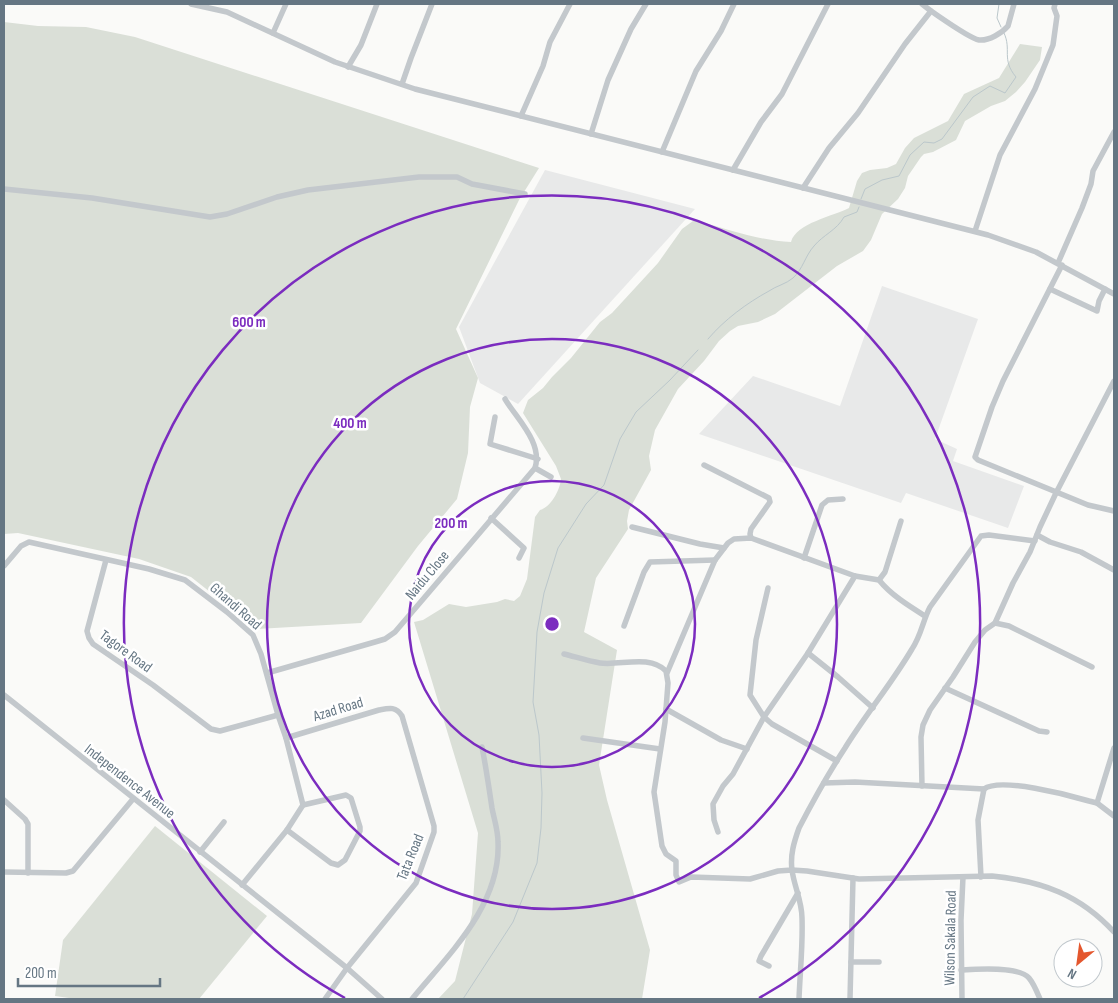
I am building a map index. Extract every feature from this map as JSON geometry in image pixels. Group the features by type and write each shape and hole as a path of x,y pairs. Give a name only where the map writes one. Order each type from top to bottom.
{"street":[{"path":"191,4 209,6 226,12 348,67 402,84 975,231 1023,246 1114,294"},
{"path":"273,33 286,4"},
{"path":"348,67 361,45 376,4"},
{"path":"402,84 432,4"},
{"path":"521,116 543,66 550,42 570,4"},
{"path":"591,134 611,72 631,29 646,4"},
{"path":"662,152 698,66 721,31 734,4"},
{"path":"733,170 762,122 782,94 828,4"},
{"path":"922,4 980,40 989,38 1008,26 1014,4"},
{"path":"975,231 1000,155 1035,89 1053,45 1057,16 1054,8 1056,4"},
{"path":"803,188 829,148 858,113 905,44 931,11"},
{"path":"1113,510 1088,505 1056,493 978,460 975,455 1003,381 1050,289 1091,184 1093,171 1114,132"},
{"path":"4,190 92,198 210,217 308,190 419,177 457,177 472,184 525,194"},
{"path":"1050,289 1097,310 1105,289"},
{"path":"922,786 921,742 923,725 930,710 975,642 995,622 1030,552 1056,493 1114,381"},
{"path":"505,399 530,437 538,459"},
{"path":"495,417 490,444 538,459"},
{"name":"Naidu Close","path":"267,673 391,636 535,468 538,459"},
{"path":"704,465 769,498 769,506 751,529 751,538"},
{"path":"535,468 551,477"},
{"path":"804,558 822,505 828,500 842,499"},
{"path":"491,518 524,548 519,558"},
{"path":"879,580 885,572 901,521"},
{"path":"632,527 724,548"},
{"path":"799,999 802,919 792,870 792,853 795,838 837,760 913,649 922,629 925,616 981,536 989,534 1036,538 1081,552 1114,570"},
{"path":"925,616 906,604 879,580 855,576 751,538 734,539 728,543 715,560 667,673 666,709 654,792 662,846 666,854 676,861 676,875 679,882 691,877 750,879 778,871 792,870 853,878 992,876 1010,878 1063,892 1080,902 1114,932"},
{"name":"Ghandi Road","path":"4,566 21,546 29,542 149,569 178,578 192,585 253,634 267,673 303,805"},
{"name":"Tagore Road","path":"106,560 88,628 88,638 93,644 153,685 207,728 220,731 278,715"},
{"path":"624,626 644,572 650,562 715,560"},
{"path":"718,832 714,820 713,804 733,774 764,717 808,653 855,576"},
{"path":"768,588 756,640 750,695 764,717 779,728 837,760"},
{"path":"995,622 1009,626 1092,667"},
{"path":"808,653 838,676 873,708"},
{"path":"564,654 601,663 641,662 661,667 667,673"},
{"path":"945,688 1038,731 1047,732"},
{"name":"Independence Avenue","path":"4,696 347,968 382,999"},
{"name":"Azad Road","path":"286,738 379,710 393,708 397,710"},
{"path":"666,709 721,740 746,749"},
{"name":"Tata Road","path":"324,999 416,883 434,832 434,826 402,716 397,710"},
{"path":"582,738 660,749"},
{"path":"412,999 470,928 481,910 496,872 498,840 482,747"},
{"path":"1096,804 1114,748"},
{"path":"824,783 855,782 984,789 988,786 999,785 1027,787 1070,796 1096,804 1114,816"},
{"path":"981,877 978,820 984,789"},
{"path":"242,885 287,830 303,805 346,795 351,798 360,828 344,860 338,865 331,864 287,830"},
{"path":"4,872 66,873 76,869 133,799"},
{"path":"4,800 28,824 28,872"},
{"path":"200,852 224,822"},
{"name":"Wilson Sakala Road","path":"962,999 963,877"},
{"path":"850,999 853,878"},
{"path":"769,966 759,961 760,956 798,893"},
{"path":"851,962 879,962"},
{"path":"961,970 1017,971 1029,978 1040,999"}],"shaded area":[{"path":"4,22 38,26 86,27 135,37 539,168 519,200 456,329 478,378 470,407 468,453 457,499 418,546 361,623 257,629 191,577 139,559 18,533 4,534"},
{"path":"1020,44 1042,47 1040,60 1025,82 1005,101 991,106 965,121 956,140 921,157 908,176 905,188 898,199 882,214 871,240 863,251 837,266 775,314 758,322 738,326 730,331 719,341 704,361 678,389 655,430 649,456 651,470 629,510 628,529 596,578 584,632 617,650 599,765 607,800 650,950 642,999 438,999 455,981 472,914 478,833 414,622 423,620 449,604 466,607 505,599 514,601 520,596 527,579 535,517 554,498 561,479 556,466 523,413 528,400 543,388 571,358 600,322 612,313 658,263 682,229 693,221 756,237 791,242 794,235 808,225 849,208 857,181 862,173 887,168 896,164 905,148 914,138 948,121 964,94 999,78"},
{"path":"545,170 695,209 518,404 480,383 459,327"},
{"path":"882,286 978,319 935,439 957,449 953,461 1024,486 1008,528 906,493 901,503 699,434 753,376 840,406"},
{"path":"155,826 267,916 199,999 76,999 55,996 63,940"}],"waterway":[{"path":"999,4 997,18 1001,27"},
{"path":"861,199 865,189 882,180 899,176 910,155 924,142 934,143 942,139 973,97 990,86 1005,93 1016,77 1009,65 1004,33"},
{"path":"708,339 721,325 744,306 793,278 818,242 838,225 844,217 857,212 859,207"},
{"path":"463,999 513,922 537,863 542,793 539,735 533,702 537,632 544,593 558,548 586,504 604,485 620,439 636,412 698,350"}]}
